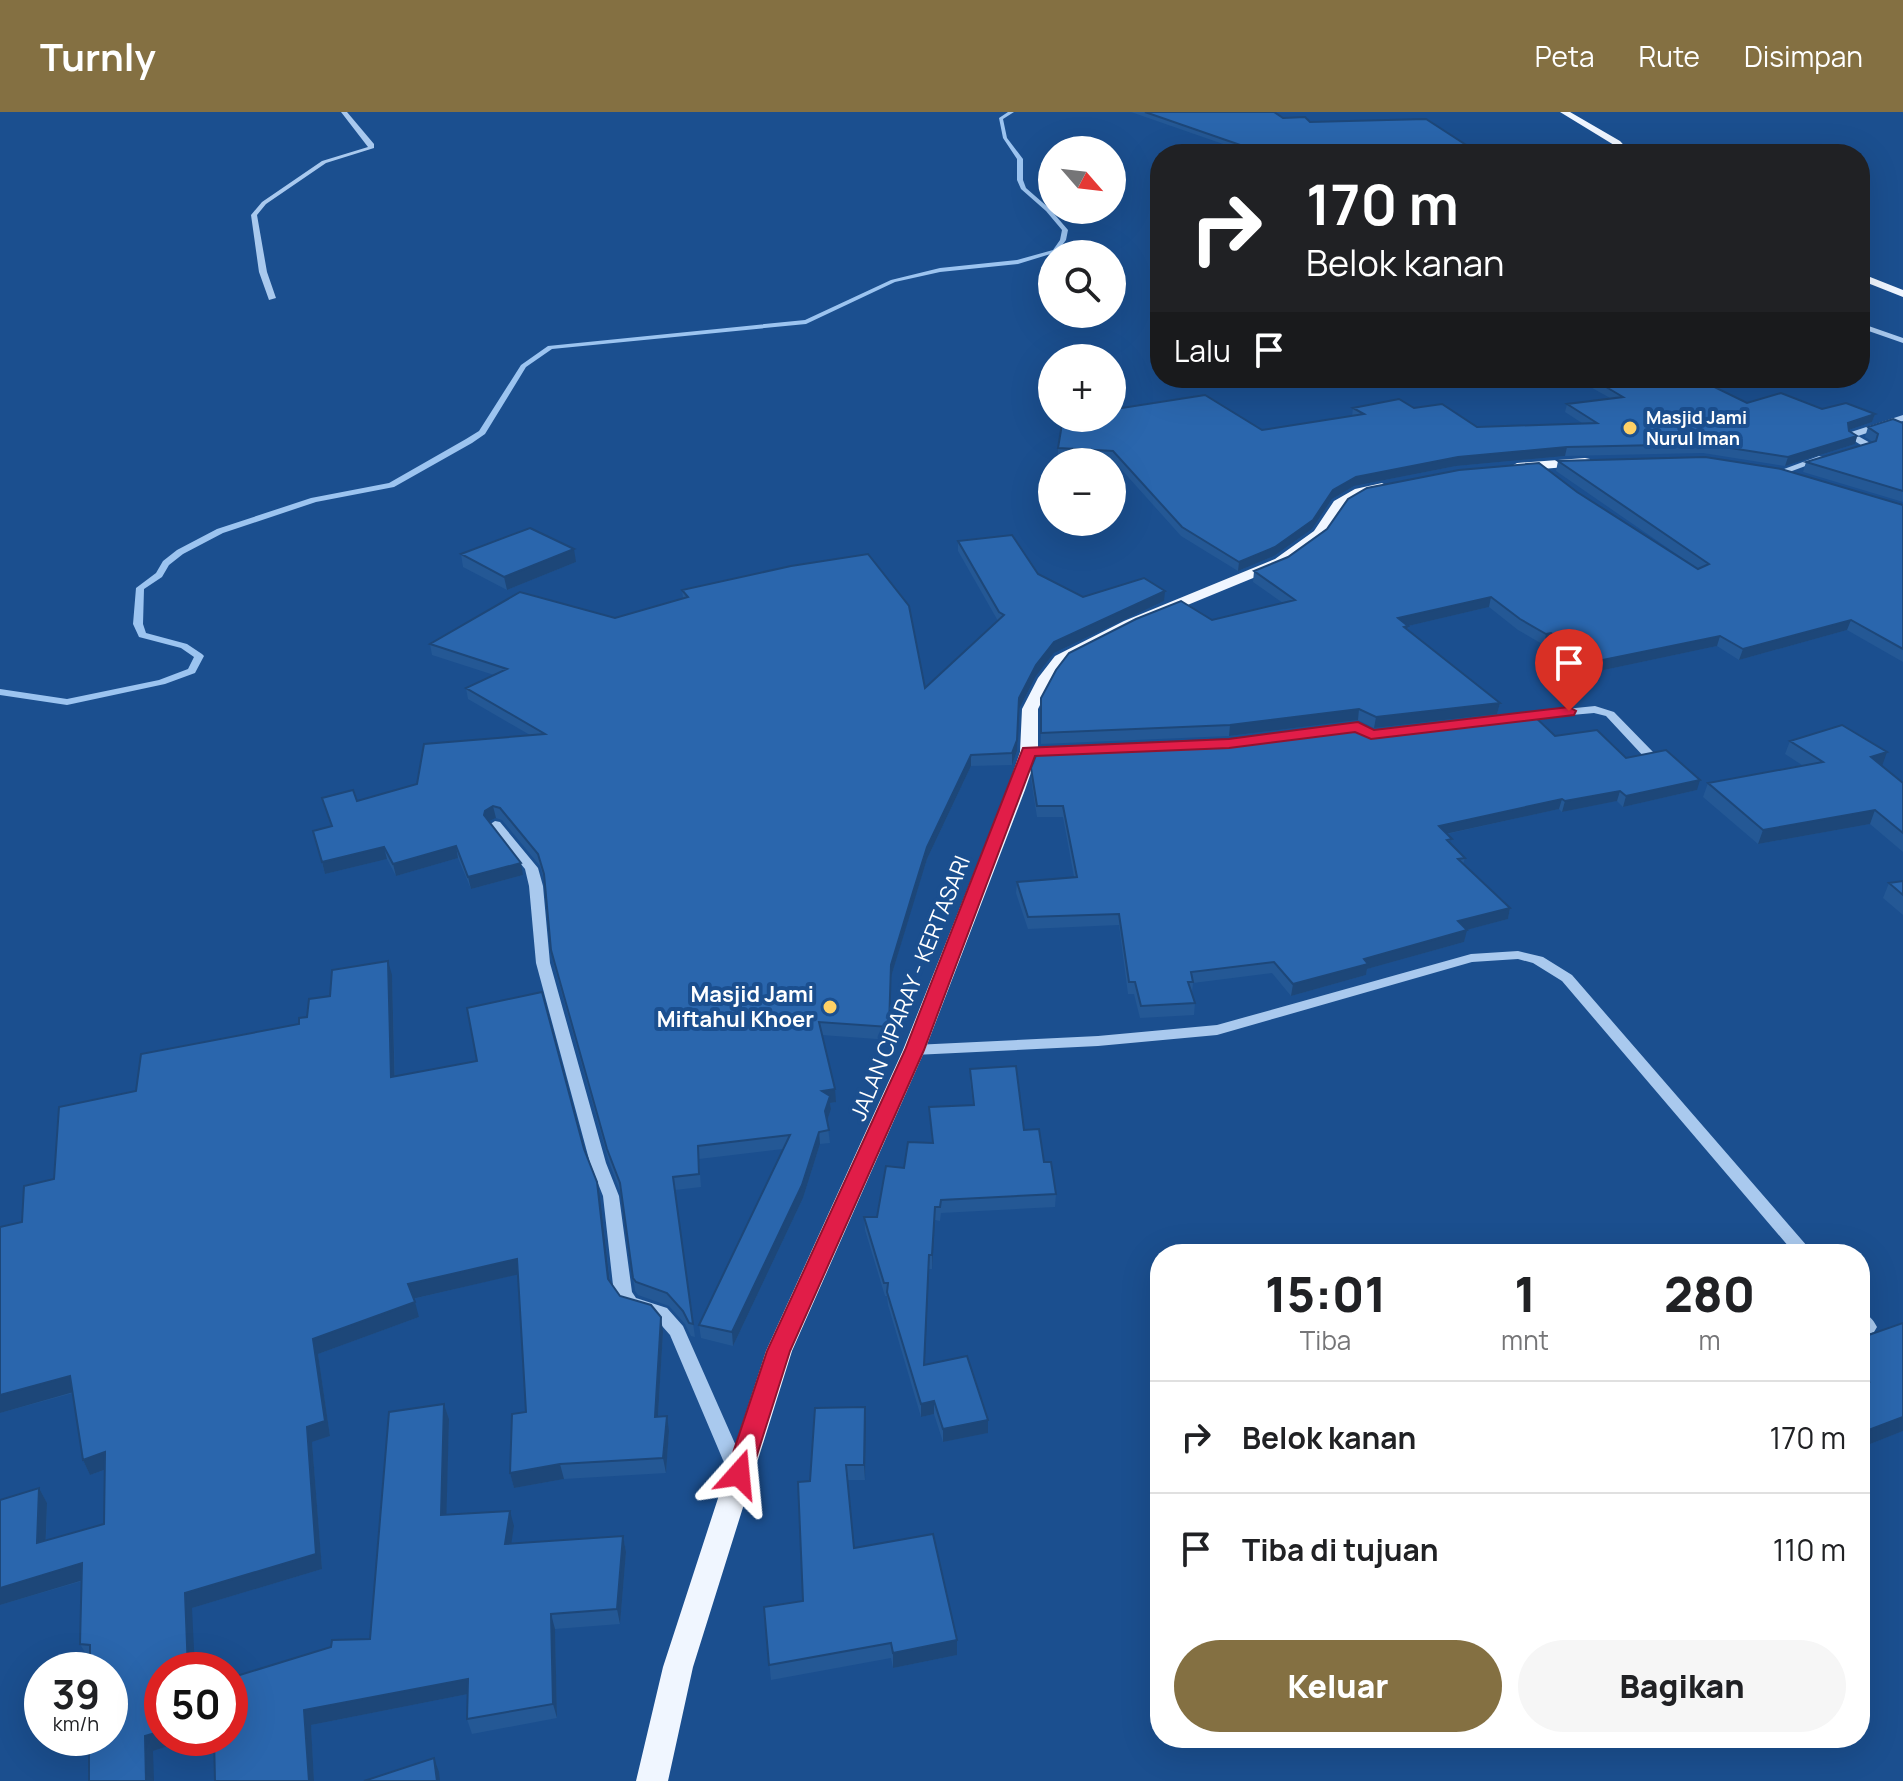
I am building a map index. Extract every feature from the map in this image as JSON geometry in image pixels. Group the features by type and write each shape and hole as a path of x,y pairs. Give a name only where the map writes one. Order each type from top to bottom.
{"main road":[{"path":"1564,112 1618,144"},
{"path":"1870,280 1903,294"},
{"path":"1497,469 1543,469 1607,461"},
{"path":"1773,470 1818,483"},
{"name":"JALAN CIPARAY - KERTASARI","path":"652,1781 678,1667 779,1351 914,1050 1037,752 1030,709 1046,678 1061,659 1129,624 1280,562 1319,534 1339,504 1360,492 1405,481"}],"street":[{"path":"272,298 263,272 254,215 264,203 324,162 371,148 372,145 344,112"},
{"path":"1870,329 1903,341"},
{"path":"1845,452 1869,446 1851,435 1903,418"},
{"path":"1773,470 1833,455"},
{"path":"1503,719 1595,709 1610,714 1650,756"},
{"path":"495,825 531,868 543,963 598,1163 609,1185 623,1294 630,1303 661,1313 677,1331 739,1474"},
{"path":"914,1050 1202,1033 1471,958 1518,955 1538,960 1567,978 1796,1244"}],"building":[{"path":"1145,112 1274,112 1283,118 1305,117 1310,122 1426,119 1465,144 1237,144"},
{"path":"1608,388 1716,388 1747,403 1781,393 1822,409 1846,403 1875,414 1848,423 1849,431 1857,436 1788,457 1705,444 1567,447 1458,457 1356,477 1333,490 1313,520 1275,547 1239,562 1182,527 1126,465 1126,448 1058,448 1061,432 1126,432 1126,407 1205,395 1262,430 1364,414 1353,408 1399,399 1414,408 1442,404 1477,427 1597,423 1567,404 1623,397"},
{"path":"1893,419 1903,423 1903,491 1806,462 1876,441 1878,434 1868,427"},
{"path":"1705,457 1781,469 1903,505 1903,649 1851,620 1743,649 1720,636 1588,663 1551,633 1546,634 1520,619 1491,597 1398,618 1408,626 1404,627 1500,703 1376,717 1359,709 1230,725 1041,733 1041,698 1069,653 1136,619 1181,601 1212,620 1295,600 1254,571 1288,557 1327,529 1348,499 1367,488 1459,470 1539,463 1577,492 1698,569 1709,564 1558,461"},
{"path":"530,528 574,549 504,577 461,554"},
{"path":"1012,535 1038,574 1083,597 1144,578 1165,591 1054,642 1036,665 1019,698 1017,740 1012,753 971,755 927,847 913,892 891,965 889,1027 819,1022 835,1089 822,1091 830,1096 825,1111 829,1130 819,1132 802,1185 732,1332 699,1325 790,1135 698,1146 699,1174 673,1177 693,1324 689,1323 667,1293 636,1282 633,1278 620,1183 607,1149 551,950 544,874 538,854 500,808 493,806 484,815 521,863 468,877 456,846 393,864 384,847 322,862 313,831 332,826 322,798 353,790 357,801 417,784 424,744 545,734 466,688 507,669 430,644 520,592 615,618 688,597 682,590 791,566 868,554 909,606 925,688 1004,615 999,612 958,541"},
{"path":"1532,714 1555,736 1597,730 1626,758 1666,750 1700,780 1626,796 1620,791 1562,799 1439,826 1452,839 1447,840 1465,858 1458,859 1510,908 1458,921 1467,930 1364,959 1368,964 1293,984 1274,962 1191,972 1193,982 1188,982 1195,1003 1141,1006 1135,982 1129,982 1119,914 1028,917 1017,882 1077,877 1063,806 1037,806 1031,768 1039,748 1230,739 1357,724 1373,731"},
{"path":"1842,725 1887,752 1871,757 1903,783 1903,833 1875,810 1763,830 1708,783 1823,762 1790,741"},
{"path":"1903,881 1903,895 1889,883"},
{"path":"388,961 391,1077 477,1061 467,1008 542,992 584,1149 597,1182 608,1279 620,1296 651,1305 661,1317 655,1417 667,1416 663,1458 560,1464 510,1473 512,1414 526,1412 517,1259 408,1284 415,1302 313,1339 325,1421 307,1427 316,1554 185,1593 187,1652 144,1652 146,1781 89,1781 89,1756 128,1756 128,1652 90,1652 90,1645 80,1644 82,1563 0,1588 0,1500 39,1488 37,1543 104,1524 105,1452 83,1460 70,1376 0,1395 0,1227 22,1222 24,1186 54,1179 59,1107 136,1091 141,1054 299,1024 299,1018 307,1017 309,999 330,996 332,970"},
{"path":"1016,1066 1024,1130 1039,1129 1044,1162 1051,1162 1056,1194 941,1200 940,1207 935,1207 932,1255 929,1255 924,1365 967,1356 988,1420 943,1429 934,1401 921,1404 887,1292 888,1283 884,1283 864,1217 877,1217 886,1166 904,1168 908,1142 933,1143 929,1107 974,1105 970,1069"},
{"path":"1903,1323 1903,1417 1870,1429 1870,1335"},
{"path":"444,1404 441,1515 510,1511 505,1544 623,1536 617,1609 551,1614 553,1704 467,1719 468,1679 304,1710 309,1781 215,1781 214,1756 248,1756 248,1672 331,1647 332,1640 370,1639 389,1412"},
{"path":"865,1407 864,1465 846,1465 854,1548 933,1534 957,1640 893,1653 891,1643 769,1665 764,1607 803,1601 798,1482 810,1481 815,1408"},
{"path":"434,1758 437,1781 364,1781"}],"waterway":[{"path":"0,692 67,702 162,682 192,671 199,656 184,646 142,635 138,624 140,588 159,575 166,563 220,531 314,500 391,485 482,432 523,366 550,347 806,322 893,281 940,270 1018,262 1055,251 1063,240 1065,230 1024,189 1020,180 1020,159 1005,138 1001,118 1012,112"}],"place":[{"name":"Masjid Jami Nurul Iman","path":"1630,428"},
{"name":"Masjid Jami Miftahul Khoer","path":"830,1007"}],"route":[{"path":"739,1474 779,1351 914,1050 1029,752 1229,743 1331,733 1358,727 1371,735 1569,711"}]}
